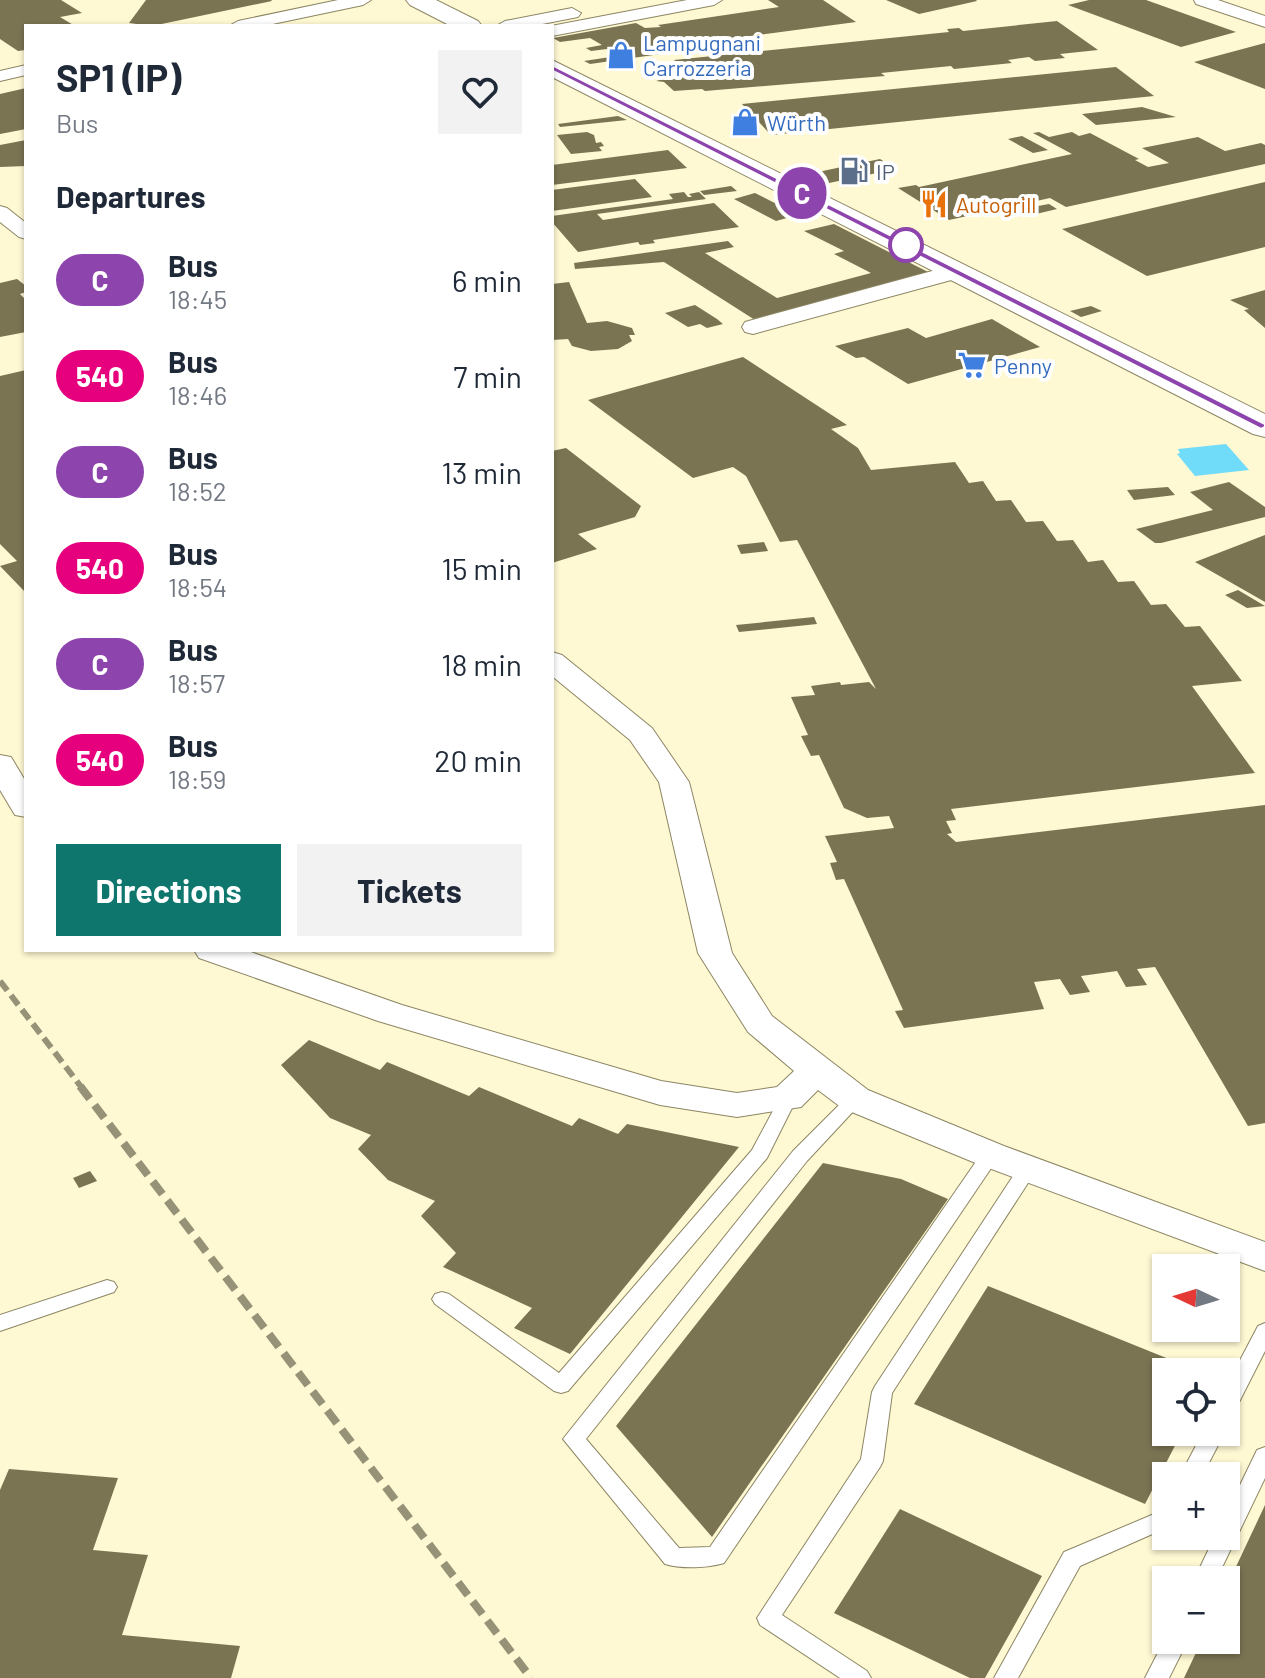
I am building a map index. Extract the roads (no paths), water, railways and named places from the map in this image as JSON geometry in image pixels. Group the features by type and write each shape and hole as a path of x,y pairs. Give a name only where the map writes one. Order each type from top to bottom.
{"street":[{"path":"248,24 363,0"},
{"path":"418,0 466,24"},
{"path":"516,24 642,0"},
{"path":"554,31 714,0"},
{"path":"1202,0 1265,22"},
{"path":"554,68 1265,427"},
{"path":"0,76 24,70"},
{"path":"0,212 24,231"},
{"path":"753,327 958,271"},
{"path":"554,663 641,734 674,782 715,953 760,1024 816,1071 855,1099 991,1155 1265,1257"},
{"path":"0,764 24,805"},
{"path":"217,952 390,1013 660,1093 737,1105 788,1098 816,1071"}],"lane":[{"path":"442,1299 561,1385 760,1153 788,1098"},
{"path":"855,1099 800,1156 574,1439 673,1557 716,1556 991,1155"},
{"path":"859,1678 768,1618 872,1461 882,1392 1028,1169"},
{"path":"0,1323 107,1287"},
{"path":"1240,1380 1265,1331"},
{"path":"1212,1566 1265,1456"},
{"path":"1006,1678 1072,1559 1152,1524"},
{"path":"1157,1678 1169,1654"}],"water":[{"path":"1226,444 1249,470 1195,476 1177,454 1180,453 1178,449"}],"railway":[{"path":"0,981 82,1088"},
{"path":"80,1086 531,1678"}],"place":[{"name":"Lampugnani Carrozzeria","path":"621,55"},
{"name":"Würth","path":"745,122"},
{"name":"IP","path":"854,171"},
{"name":"Autogrill","path":"934,204"},
{"name":"Penny","path":"972,365"}]}
